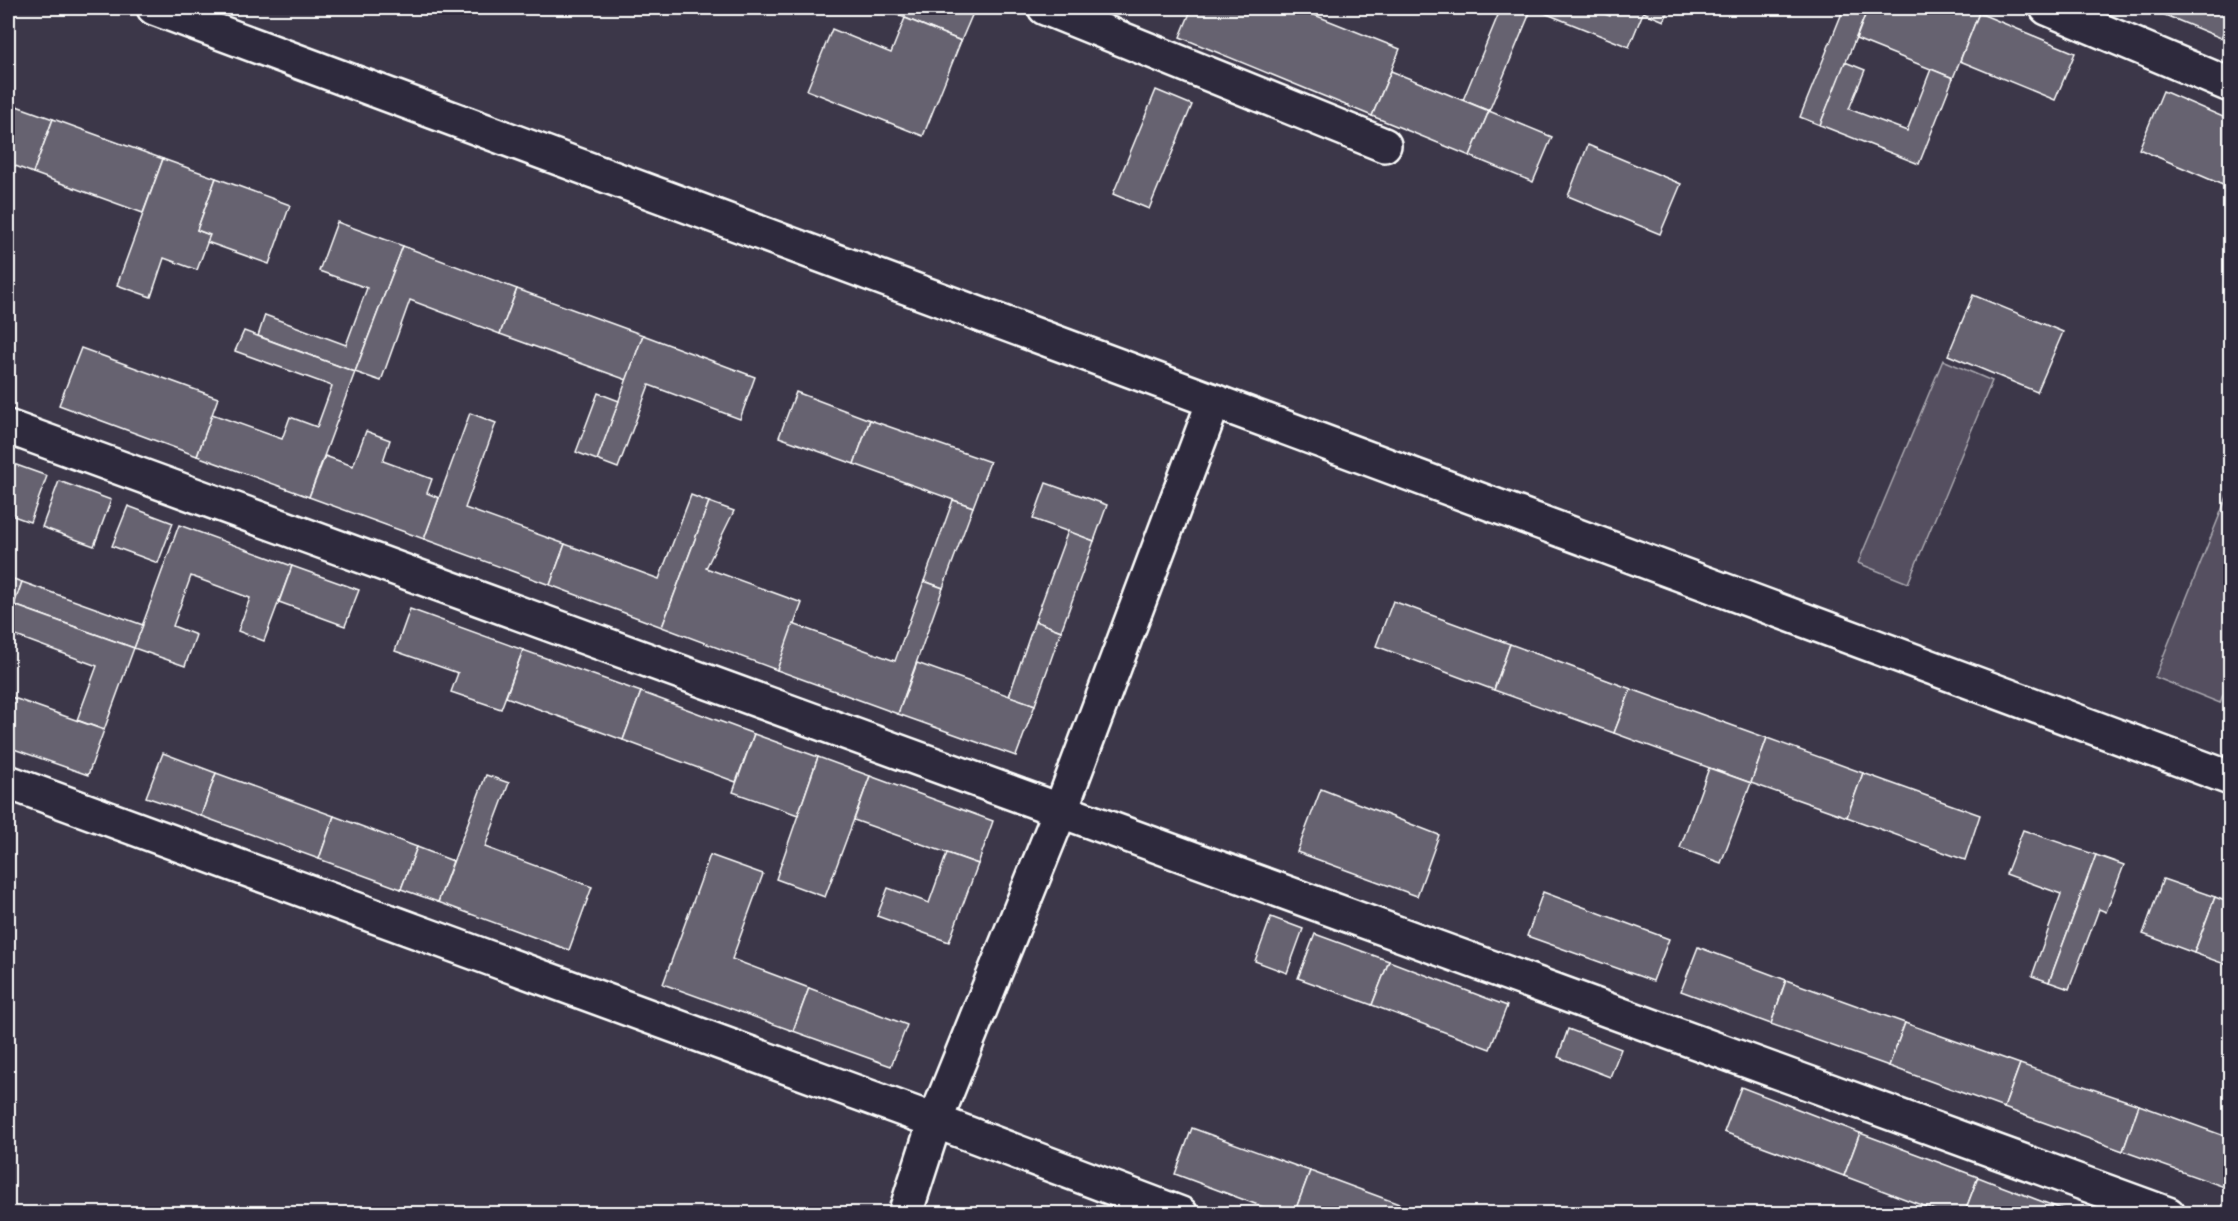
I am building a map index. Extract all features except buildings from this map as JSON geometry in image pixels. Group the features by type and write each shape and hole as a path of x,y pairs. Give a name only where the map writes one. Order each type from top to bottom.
{"street":[{"path":"154,8 2230,778"},
{"path":"1045,8 1384,146"},
{"path":"2047,8 2230,85"},
{"path":"905,1214 936,1121 1061,809 1214,401"},
{"path":"8,427 2168,1214"},
{"path":"8,782 936,1121 1181,1214"}],"shaded area":[{"path":"1943,360 1992,381 1908,583 1858,563"},
{"path":"2230,489 2230,676 2220,703 2155,677"}]}
